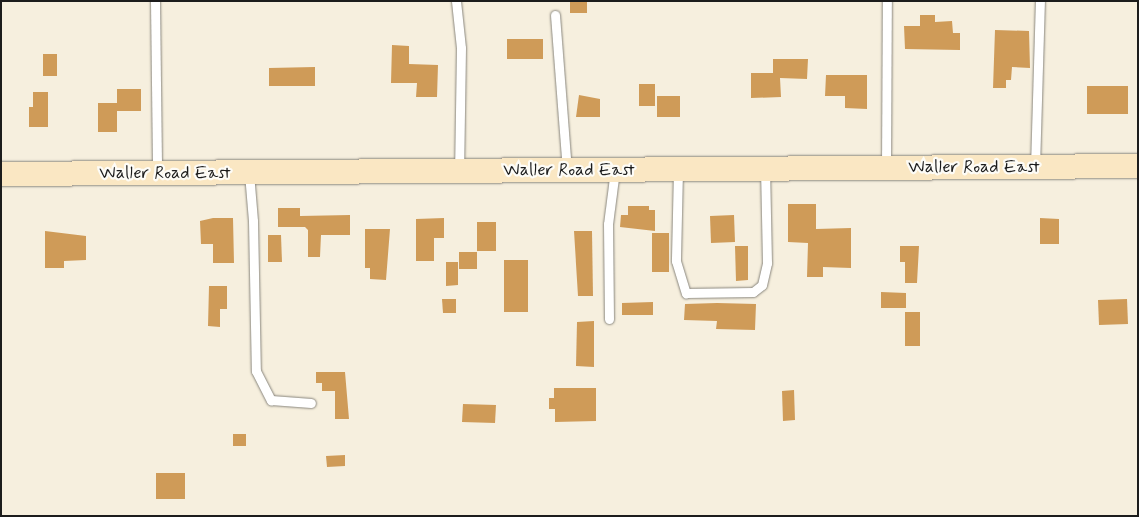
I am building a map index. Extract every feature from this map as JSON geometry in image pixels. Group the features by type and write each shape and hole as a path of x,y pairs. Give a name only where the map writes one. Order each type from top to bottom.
{"street":[{"name":"Waller Road East","path":"1,174 1138,166"}],"lane":[{"path":"155,1 157,173"},
{"path":"456,1 461,48 459,171"},
{"path":"886,168 887,1"},
{"path":"1035,167 1040,1"},
{"path":"555,15 567,170"},
{"path":"678,169 676,261 686,293 753,292 762,285 767,263 765,169"},
{"path":"609,319 608,224 616,170"},
{"path":"249,172 253,221 256,371 271,400 311,403"}],"building":[{"path":"570,1 587,1 587,13 570,13"},
{"path":"920,15 935,15 935,22 952,21 953,33 960,33 960,50 905,49 904,26 920,26"},
{"path":"995,30 1029,31 1030,68 1012,67 1011,80 1006,80 1006,88 993,88"},
{"path":"507,39 543,39 543,59 507,59"},
{"path":"392,45 409,46 409,64 438,65 437,97 416,97 417,83 391,83"},
{"path":"43,54 57,54 57,76 43,76"},
{"path":"773,59 808,59 807,79 780,78 781,97 751,98 751,73 773,73"},
{"path":"315,67 315,86 269,86 269,68"},
{"path":"826,75 867,75 867,109 845,108 845,96 825,96"},
{"path":"639,84 655,84 655,106 639,106"},
{"path":"1087,86 1128,86 1128,114 1087,114"},
{"path":"117,89 141,89 141,111 117,111"},
{"path":"33,92 48,92 48,127 29,127 29,107 33,107"},
{"path":"579,95 600,99 600,117 576,117"},
{"path":"657,96 680,96 680,117 657,117"},
{"path":"98,103 117,103 117,132 98,132"},
{"path":"788,204 816,204 816,229 851,228 851,268 823,267 823,277 807,277 808,243 788,242"},
{"path":"628,206 649,206 649,210 655,210 655,231 620,227 621,215 628,215"},
{"path":"278,208 300,208 300,216 350,215 350,235 321,235 320,257 308,257 308,230 305,227 278,227"},
{"path":"734,215 735,242 711,243 710,216"},
{"path":"213,218 233,218 234,263 213,263 213,244 201,244 200,221"},
{"path":"444,218 444,238 434,238 434,261 416,261 416,219"},
{"path":"1040,218 1059,219 1059,244 1040,244"},
{"path":"477,222 496,222 496,251 477,251"},
{"path":"365,229 390,229 386,280 370,279 370,268 365,268"},
{"path":"45,231 86,236 86,260 64,261 64,268 45,268"},
{"path":"574,231 592,231 593,296 578,296"},
{"path":"652,233 669,233 669,272 652,272"},
{"path":"268,235 281,235 282,262 268,262"},
{"path":"735,246 748,246 748,280 736,281"},
{"path":"900,246 919,246 917,283 905,283 905,262 900,262"},
{"path":"459,252 477,252 477,269 459,269"},
{"path":"504,260 528,260 528,312 504,312"},
{"path":"446,262 458,262 458,285 446,286"},
{"path":"209,286 227,286 227,309 220,309 220,327 208,326"},
{"path":"881,292 906,293 906,308 881,308"},
{"path":"442,299 456,299 456,313 443,313"},
{"path":"1127,299 1128,324 1099,325 1098,300"},
{"path":"653,302 653,315 622,315 622,303"},
{"path":"685,304 756,304 755,330 716,329 717,321 684,320"},
{"path":"905,312 920,312 920,346 905,346"},
{"path":"594,321 594,367 576,366 577,322"},
{"path":"316,372 345,372 349,419 335,419 335,391 322,391 322,383 316,383"},
{"path":"554,388 596,388 596,421 555,422 555,409 549,409 549,398 554,398"},
{"path":"794,390 795,420 783,421 782,391"},
{"path":"463,404 496,405 495,423 462,422"},
{"path":"233,434 246,434 246,446 233,446"},
{"path":"345,455 345,466 327,467 326,456"},
{"path":"156,473 185,473 185,499 156,499"}]}
